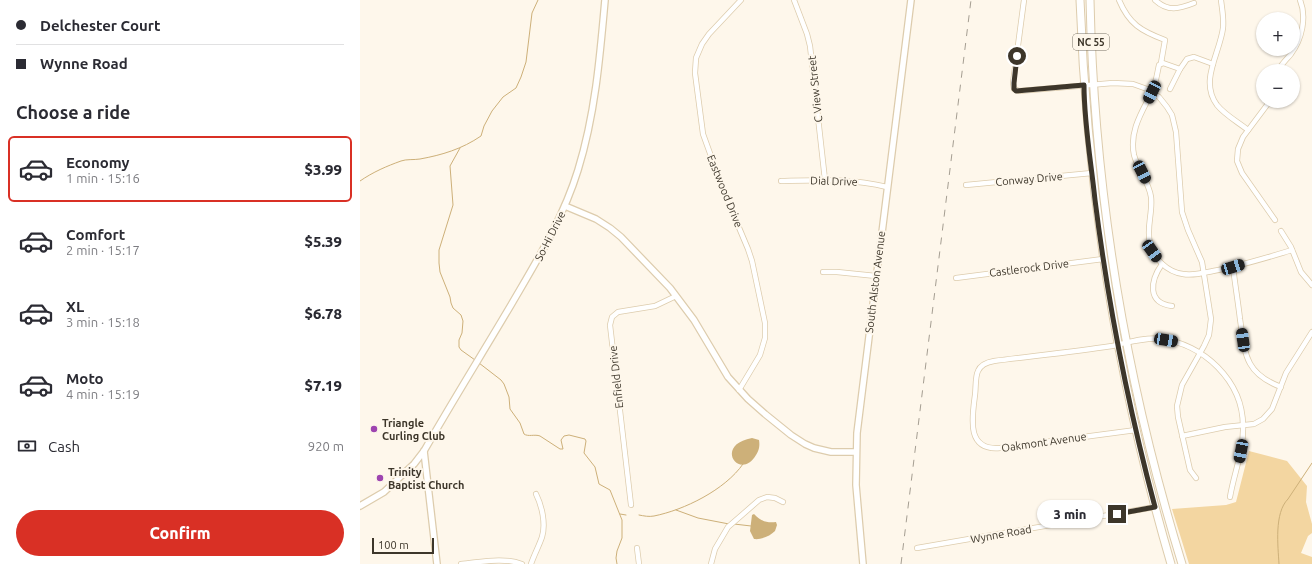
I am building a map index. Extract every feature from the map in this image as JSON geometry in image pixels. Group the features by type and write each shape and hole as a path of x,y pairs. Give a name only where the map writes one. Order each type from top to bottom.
{"main road":[{"name":"NC 55","path":"1080,0 1085,106 1103,259 1118,344 1136,430 1171,564"},
{"name":"NC 55","path":"1090,0 1094,85 1104,198 1116,278 1127,343 1149,443 1182,564"}],"street":[{"path":"565,206 580,165 593,108 600,57 605,0"},
{"name":"Eastwood Drive","path":"739,390 760,355 765,338 765,323 752,261 724,192 703,134 695,73 696,58 702,44 709,34 741,0"},
{"name":"C View Street","path":"794,0 810,46 825,180"},
{"name":"South Alston Avenue","path":"862,564 856,485 857,433 911,0"},
{"path":"1024,0 1014,89 1019,91 1084,85 1133,84 1142,86 1159,97 1167,107 1175,125 1182,212 1204,273 1211,318 1209,335 1186,376 1179,395 1177,406 1178,417 1190,470 1196,478"},
{"path":"1119,0 1125,13 1139,29 1165,40 1161,63 1159,65 1152,92 1135,128 1133,148 1151,196 1151,212 1148,232 1152,251 1162,264 1174,271 1182,274 1197,274 1233,267 1292,250"},
{"path":"1155,0 1160,5 1179,9 1194,3"},
{"path":"1221,0 1223,28 1219,47 1210,74 1209,82 1211,95 1220,109 1248,130"},
{"path":"1283,64 1297,44 1301,33 1303,14 1300,0"},
{"path":"1170,88 1180,69 1190,57 1198,58 1213,64"},
{"path":"1161,63 1166,63 1180,69"},
{"path":"1266,108 1243,137 1238,149 1237,161 1242,173 1275,220"},
{"name":"Conway Drive","path":"966,185 1092,173"},
{"name":"Dial Drive","path":"781,181 857,181 887,187"},
{"name":"So-Hi Drive","path":"360,506 384,492 414,464 424,451 539,256 565,206 596,219 621,237 676,296 694,320 722,368 739,390 782,428 805,444 814,448 831,452 856,452"},
{"path":"1281,231 1292,250 1301,272 1312,285"},
{"name":"Castlerock Drive","path":"956,278 1103,259"},
{"path":"1162,264 1154,277 1153,288 1159,303 1164,306 1172,306"},
{"path":"1233,267 1245,353 1255,370 1262,378 1281,387"},
{"path":"823,272 876,276"},
{"name":"Enfield Drive","path":"631,505 610,325 612,317 618,312 640,310 655,306 676,296"},
{"path":"1182,436 1225,427 1254,424 1263,419 1272,409 1286,373 1312,332"},
{"name":"Oakmont Avenue","path":"1136,430 995,449 989,448 983,445 973,433 972,416 978,371 984,364 994,361 1158,339 1174,342 1200,352"},
{"path":"1200,352 1223,373 1229,382 1236,394 1244,425 1243,441 1232,482 1230,497"},
{"path":"424,451 437,564"},
{"path":"530,564 542,537 543,527 540,506 536,494"},
{"path":"711,564 715,549 728,527 759,500 767,497 775,498 783,502"},
{"name":"Wynne Road","path":"917,548 1155,507"},
{"path":"637,548 639,564"},
{"path":"462,564 505,560 522,564"}],"shaded area":[{"path":"752,438 759,440 759,448 756,455 750,462 743,465 737,463 733,459 732,454 734,447 740,442"},
{"path":"1249,451 1287,461 1307,486 1306,502 1312,524 1312,533 1308,536 1301,553 1312,557 1312,564 1189,564 1172,509 1226,505 1236,502"},
{"path":"754,514 764,521 776,522 777,525 775,531 760,539 754,539 750,531 752,515"}],"waterway":[{"path":"360,181 385,167 403,160 436,156 467,145 481,136 484,126 492,111 503,97 516,88 521,77 526,62 532,13 538,0"},
{"path":"460,148 450,166 453,205 439,250 439,263 440,272 453,308 461,315 463,321 459,347 475,360"},
{"path":"479,363 504,384 509,397 510,409 520,423 524,434 540,436 560,449 563,449 561,440 564,436 569,435 585,439 584,453 595,467 599,484 610,490 622,520 622,538 617,551 617,564"},
{"path":"1279,564 1278,530 1281,513 1284,505 1312,463"},
{"path":"639,515 654,516 691,504 703,498 726,482 743,464"},
{"path":"676,510 698,518 729,524"},
{"path":"620,514 626,515"},
{"path":"734,524 751,526"}],"railway":[{"path":"901,564 971,0"}],"place":[{"name":"Triangle Curling Club","path":"374,429"},
{"name":"Trinity Baptist Church","path":"380,478"}],"route":[{"path":"1017,56 1014,83 1014,89 1016,91 1084,85 1092,173 1106,277 1122,367 1155,507 1117,514"}]}
